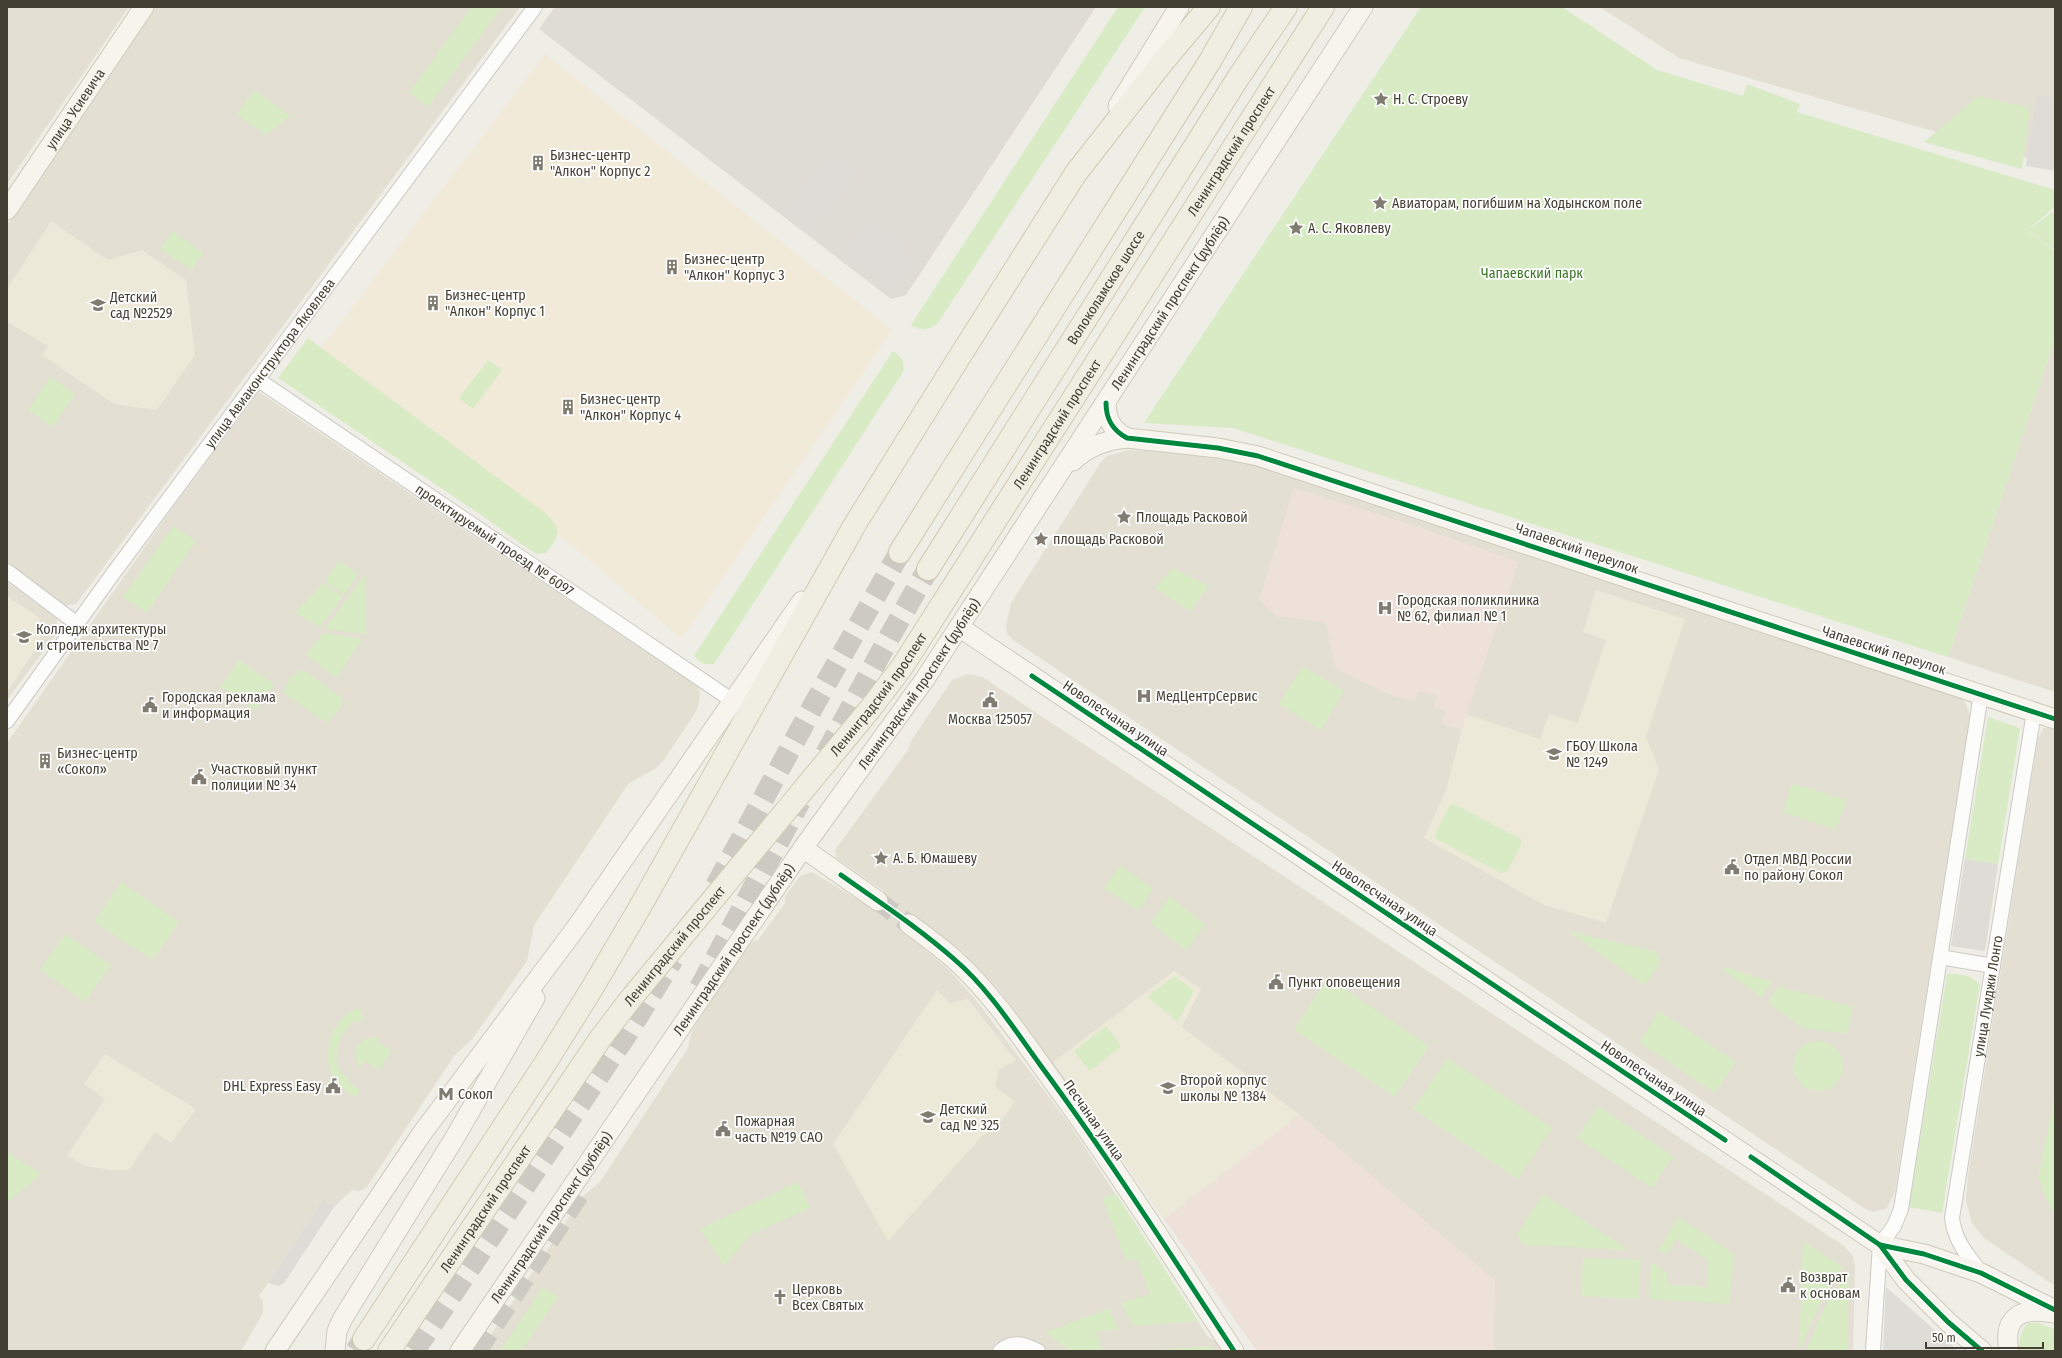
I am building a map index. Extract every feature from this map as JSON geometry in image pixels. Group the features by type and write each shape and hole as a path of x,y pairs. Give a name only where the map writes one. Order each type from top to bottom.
{"main road":[{"name":"улица Усиевича","path":"7,210 144,7"},
{"path":"1076,173 1179,7"},
{"name":"Ленинградский проспект","path":"364,1339 548,1059 591,990 640,907 854,526 1076,173 1162,63 1209,7"},
{"path":"900,552 1206,67 1241,7"},
{"name":"Волоколамское шоссе","path":"928,569 1238,78 1286,7"},
{"name":"Ленинградский проспект","path":"390,1351 600,1039 634,995 856,726 902,667 1323,7"},
{"name":"Ленинградский проспект (дублёр)","path":"460,1351 804,848 925,679 1363,7"},
{"path":"1106,403 1107,417 1110,423 1119,434 1127,438"},
{"name":"Чапаевский переулок","path":"1056,479 1078,457 1096,444 1112,439 1127,438 1218,448 1258,456 2055,719"},
{"path":"275,1351 423,1132 576,928 854,526"},
{"name":"Новопесчаная улица","path":"959,627 1880,1244 1906,1280 1948,1322 1982,1351"},
{"path":"804,848 878,901"},
{"name":"Песчаная улица","path":"909,924 955,959 986,993 1014,1029 1084,1124 1159,1235 1234,1351"},
{"path":"335,1351 337,1331 343,1318 454,1139 576,928"},
{"name":"Новопесчаная улица","path":"1880,1244 1924,1254 1981,1273 2055,1312"},
{"path":"2009,1351 2008,1328 2016,1317 2030,1310 2055,1312"},
{"path":"454,1351 474,1330"}],"street":[{"name":"улица Авиаконструктора Яковлева","path":"7,721 76,623 535,7"},
{"name":"проектируемый проезд № 6097","path":"258,379 733,701"},
{"path":"7,572 76,623"},
{"path":"1873,1351 1880,1244 1894,1226 1900,1209 1981,694"},
{"name":"улица Луиджи Лонго","path":"1981,1273 1960,1245 1954,1232 1952,1218 2034,712"},
{"path":"1940,957 1993,966"},
{"path":"1000,1351 1012,1343 1026,1345 1038,1351"}],"shaded area":[{"path":"7,7 129,7 7,184"},
{"path":"156,7 520,7 76,604 65,605 7,562 7,225"},
{"path":"555,7 1096,7 906,295 891,299 539,29"},
{"path":"1600,7 2055,7 2055,166 1679,58"},
{"path":"545,54 892,330 681,639 573,546 315,356"},
{"path":"2037,96 2055,98 2055,171 2026,166"},
{"path":"830,152 858,174 808,235 782,214"},
{"path":"869,217 903,240 909,271 892,294 841,254"},
{"name":"Детский сад №2529","path":"51,221 108,260 142,250 186,280 195,355 157,410 114,404 42,355 48,346 7,322 7,289"},
{"path":"2055,339 2055,692 1948,657"},
{"path":"259,392 698,687 700,694 697,710 664,760 656,768 628,784 534,925 527,961 473,1038 454,1056 366,1188 360,1191 352,1190 334,1207 323,1201 259,1296 263,1301 263,1313 241,1351 7,1351 7,743 175,504"},
{"path":"1129,450 1232,456 1345,492 1961,698 1965,702 1970,715 1895,1192 1886,1209 1872,1212 1864,1208 1013,640 1007,634 1006,626 1011,603 1102,461 1107,456"},
{"name":"Городская поликлиника № 62, филиал № 1","path":"1294,488 1413,525 1519,562 1461,730 1442,724 1445,710 1434,707 1437,696 1418,691 1415,701 1393,696 1335,668 1326,623 1288,617 1278,617 1259,600"},
{"name":"Колледж архитектуры и строительства № 7","path":"7,582 57,619 56,634 7,700"},
{"name":"ГБОУ Школа № 1249","path":"1596,590 1685,619 1646,737 1659,770 1606,923 1544,905 1424,838 1446,790 1466,714 1540,739 1549,714 1578,723 1606,640 1583,632"},
{"name":"Колледж архитектуры и строительства № 7","path":"7,596 37,616 44,627 37,647 7,692"},
{"path":"968,674 982,677 1844,1246 1853,1256 1855,1267 1853,1351 1257,1351 1117,1151 998,989 963,952 915,916 904,932 949,970 979,1004 1071,1126 1208,1337 1217,1342 1223,1351 480,1351 584,1195 600,1182 688,1048 692,1031 749,943 758,940 785,903 785,896 800,876 812,872 873,909 884,891 836,858 835,850 908,750 911,741 952,680"},
{"path":"2044,728 2055,728 2055,1286 1984,1238 1972,1223 1966,1200 1968,1176 2038,738"},
{"path":"1965,859 1998,864 1985,951 1951,946"},
{"name":"Второй корпус школы № 1384","path":"1174,971 1201,989 1182,1027 1300,1115 1165,1219 1053,1062"},
{"name":"Детский сад № 325","path":"937,990 950,1003 968,999 1016,1060 999,1070 995,1086 1015,1102 994,1131 983,1135 888,1241 833,1144"},
{"path":"105,1054 196,1109 171,1143 155,1132 129,1170 109,1170 86,1166 67,1156 105,1099 84,1084"},
{"path":"1300,1115 1495,1280 1494,1351 1257,1351 1165,1219"},
{"path":"323,1200 334,1207 284,1283 279,1286 268,1283"},
{"path":"1886,1287 1958,1351 1883,1351"}],"green space":[{"path":"471,7 502,7 428,107 409,93"},
{"path":"1118,7 1145,7 937,324 927,329 918,328 911,325"},
{"name":"Чапаевский парк","path":"1421,7 1562,7 1657,70 1743,96 1747,84 1800,104 1797,112 2055,190 2055,207 2027,230 2055,251 2055,339 1948,657 1233,428 1144,423"},
{"path":"254,90 290,116 266,135 237,115"},
{"path":"1978,96 2030,108 2022,169 1924,142"},
{"path":"2055,210 2055,250 2028,230"},
{"path":"172,231 203,252 192,270 160,249"},
{"path":"308,338 548,515 556,526 557,534 546,553 537,554 523,545 278,378"},
{"path":"893,351 899,355 902,360 904,365 903,372 714,664 703,664 694,656"},
{"path":"488,360 502,370 473,409 459,398"},
{"path":"50,377 75,394 53,427 28,410"},
{"path":"173,526 196,541 147,613 123,597"},
{"path":"339,561 358,574 344,595 325,581"},
{"path":"1172,568 1209,586 1190,611 1155,588"},
{"path":"365,574 365,634 325,629"},
{"path":"323,583 343,597 320,627 295,613"},
{"path":"323,633 362,639 337,678 306,655"},
{"path":"239,660 274,684 256,711 221,687"},
{"path":"1302,666 1344,691 1321,730 1279,704"},
{"path":"300,670 305,671 343,699 342,706 328,722 322,720 284,693 286,686 294,674"},
{"path":"1988,717 2020,728 1998,864 1965,859"},
{"path":"1792,783 1846,800 1836,830 1783,812"},
{"path":"1450,804 1454,804 1521,839 1521,845 1507,872 1501,873 1436,839 1435,835"},
{"path":"1120,865 1153,889 1138,911 1104,888"},
{"path":"121,882 179,922 153,960 94,922"},
{"path":"1170,897 1205,924 1187,950 1150,923"},
{"path":"1568,931 1656,952 1660,959 1657,968 1644,985"},
{"path":"65,934 111,965 85,1002 40,970"},
{"path":"1724,967 1772,982 1762,997 1725,972 1723,969"},
{"path":"1950,973 1968,976 1980,984 1942,1213 1909,1207 1947,975"},
{"path":"1174,976 1194,990 1178,1022 1147,997"},
{"path":"1328,978 1429,1046 1395,1097 1294,1030"},
{"path":"1778,986 1853,1007 1847,1034 1803,1028 1768,1002"},
{"path":"359,1007 364,1019 353,1022 347,1027 340,1039 337,1053 338,1066 341,1072 350,1081 350,1083 360,1090 356,1097 340,1086 333,1076 329,1065 328,1053 329,1042 333,1031 340,1021"},
{"path":"1659,1011 1736,1062 1715,1093 1639,1042"},
{"path":"1106,1026 1121,1046 1090,1071 1074,1051"},
{"path":"367,1038 380,1038 378,1042 392,1051 379,1070 366,1061 361,1067 356,1059 358,1045"},
{"path":"1818,1041 1827,1043 1838,1052 1843,1066 1841,1075 1832,1086 1818,1091 1809,1089 1798,1080 1793,1066 1795,1057 1804,1046"},
{"path":"1447,1058 1552,1128 1518,1179 1413,1109"},
{"path":"2055,1094 2055,1212 2050,1209 2038,1177"},
{"path":"1598,1106 1673,1156 1652,1188 1577,1138"},
{"path":"7,1152 40,1173 36,1179 7,1202"},
{"path":"798,1182 810,1208 750,1235 724,1266 700,1229"},
{"path":"1116,1194 1198,1321 1133,1326 1121,1303 1150,1294 1136,1258 1126,1261 1102,1197"},
{"path":"1543,1194 1629,1250 1523,1245 1517,1234"},
{"path":"1678,1217 1734,1254 1729,1304 1649,1299 1651,1262 1667,1273 1667,1285 1707,1287 1708,1260 1676,1239 1666,1255 1658,1250"},
{"path":"1803,1241 1843,1267 1823,1297 1799,1351"},
{"path":"1583,1258 1641,1260 1638,1299 1581,1296"},
{"path":"1849,1271 1847,1351 1806,1351 1827,1302"},
{"path":"543,1287 558,1297 521,1351 500,1351"},
{"path":"1109,1308 1118,1329 1096,1332 1103,1351 1071,1351 1045,1333"},
{"path":"2028,1323 2037,1323 2055,1329 2055,1351 2019,1351 2020,1336"},
{"path":"1210,1346 1214,1351 1142,1351"}],"tunnel":[{"path":"716,886 816,701 900,552"},
{"path":"826,754 928,569"},
{"path":"700,988 800,801"},
{"path":"878,901 909,924"},
{"path":"414,1351 626,1035 673,959"},
{"path":"476,1351 581,1190"},
{"path":"356,1351 364,1339"}],"cycle path":[{"path":"1106,403 1107,414 1111,424 1117,431 1127,438 1218,448 1258,456 2055,719"},
{"path":"1032,676 1725,1140"},
{"path":"841,875 941,948 967,971 990,996 1091,1136 1234,1351"},
{"path":"1751,1157 1880,1245 1906,1280 1948,1322 1982,1351"},
{"path":"1880,1245 1924,1254 1981,1273 2055,1310"}],"place":[{"name":"Н. С. Строеву","path":"1381,99"},
{"name":"Бизнес-центр \"Алкон\" Корпус 2","path":"538,163"},
{"name":"Авиаторам, погибшим на Ходынском поле","path":"1380,203"},
{"name":"А. С. Яковлеву","path":"1296,228"},
{"name":"Бизнес-центр \"Алкон\" Корпус 3","path":"672,267"},
{"name":"Бизнес-центр \"Алкон\" Корпус 1","path":"433,303"},
{"name":"Детский сад №2529","path":"98,305"},
{"name":"Бизнес-центр \"Алкон\" Корпус 4","path":"568,407"},
{"name":"Площадь Расковой","path":"1124,517"},
{"name":"площадь Расковой","path":"1041,539"},
{"name":"Городская поликлиника № 62, филиал № 1","path":"1385,608"},
{"name":"Колледж архитектуры и строительства № 7","path":"24,637"},
{"name":"МедЦентрСервис","path":"1144,696"},
{"name":"Москва 125057","path":"990,700"},
{"name":"Городская реклама и информация","path":"150,705"},
{"name":"ГБОУ Школа № 1249","path":"1554,754"},
{"name":"Бизнес-центр «Сокол»","path":"45,761"},
{"name":"Участковый пункт полиции № 34","path":"199,777"},
{"name":"А. Б. Юмашеву","path":"881,858"},
{"name":"Отдел МВД России по району Сокол","path":"1732,867"},
{"name":"Пункт оповещения","path":"1276,982"},
{"name":"DHL Express Easy","path":"333,1086"},
{"name":"Второй корпус школы № 1384","path":"1168,1088"},
{"name":"Сокол","path":"446,1094"},
{"name":"Детский сад № 325","path":"928,1117"},
{"name":"Пожарная часть №19 САО","path":"723,1129"},
{"name":"Возврат к основам","path":"1788,1285"},
{"name":"Церковь Всех Святых","path":"780,1297"}]}
